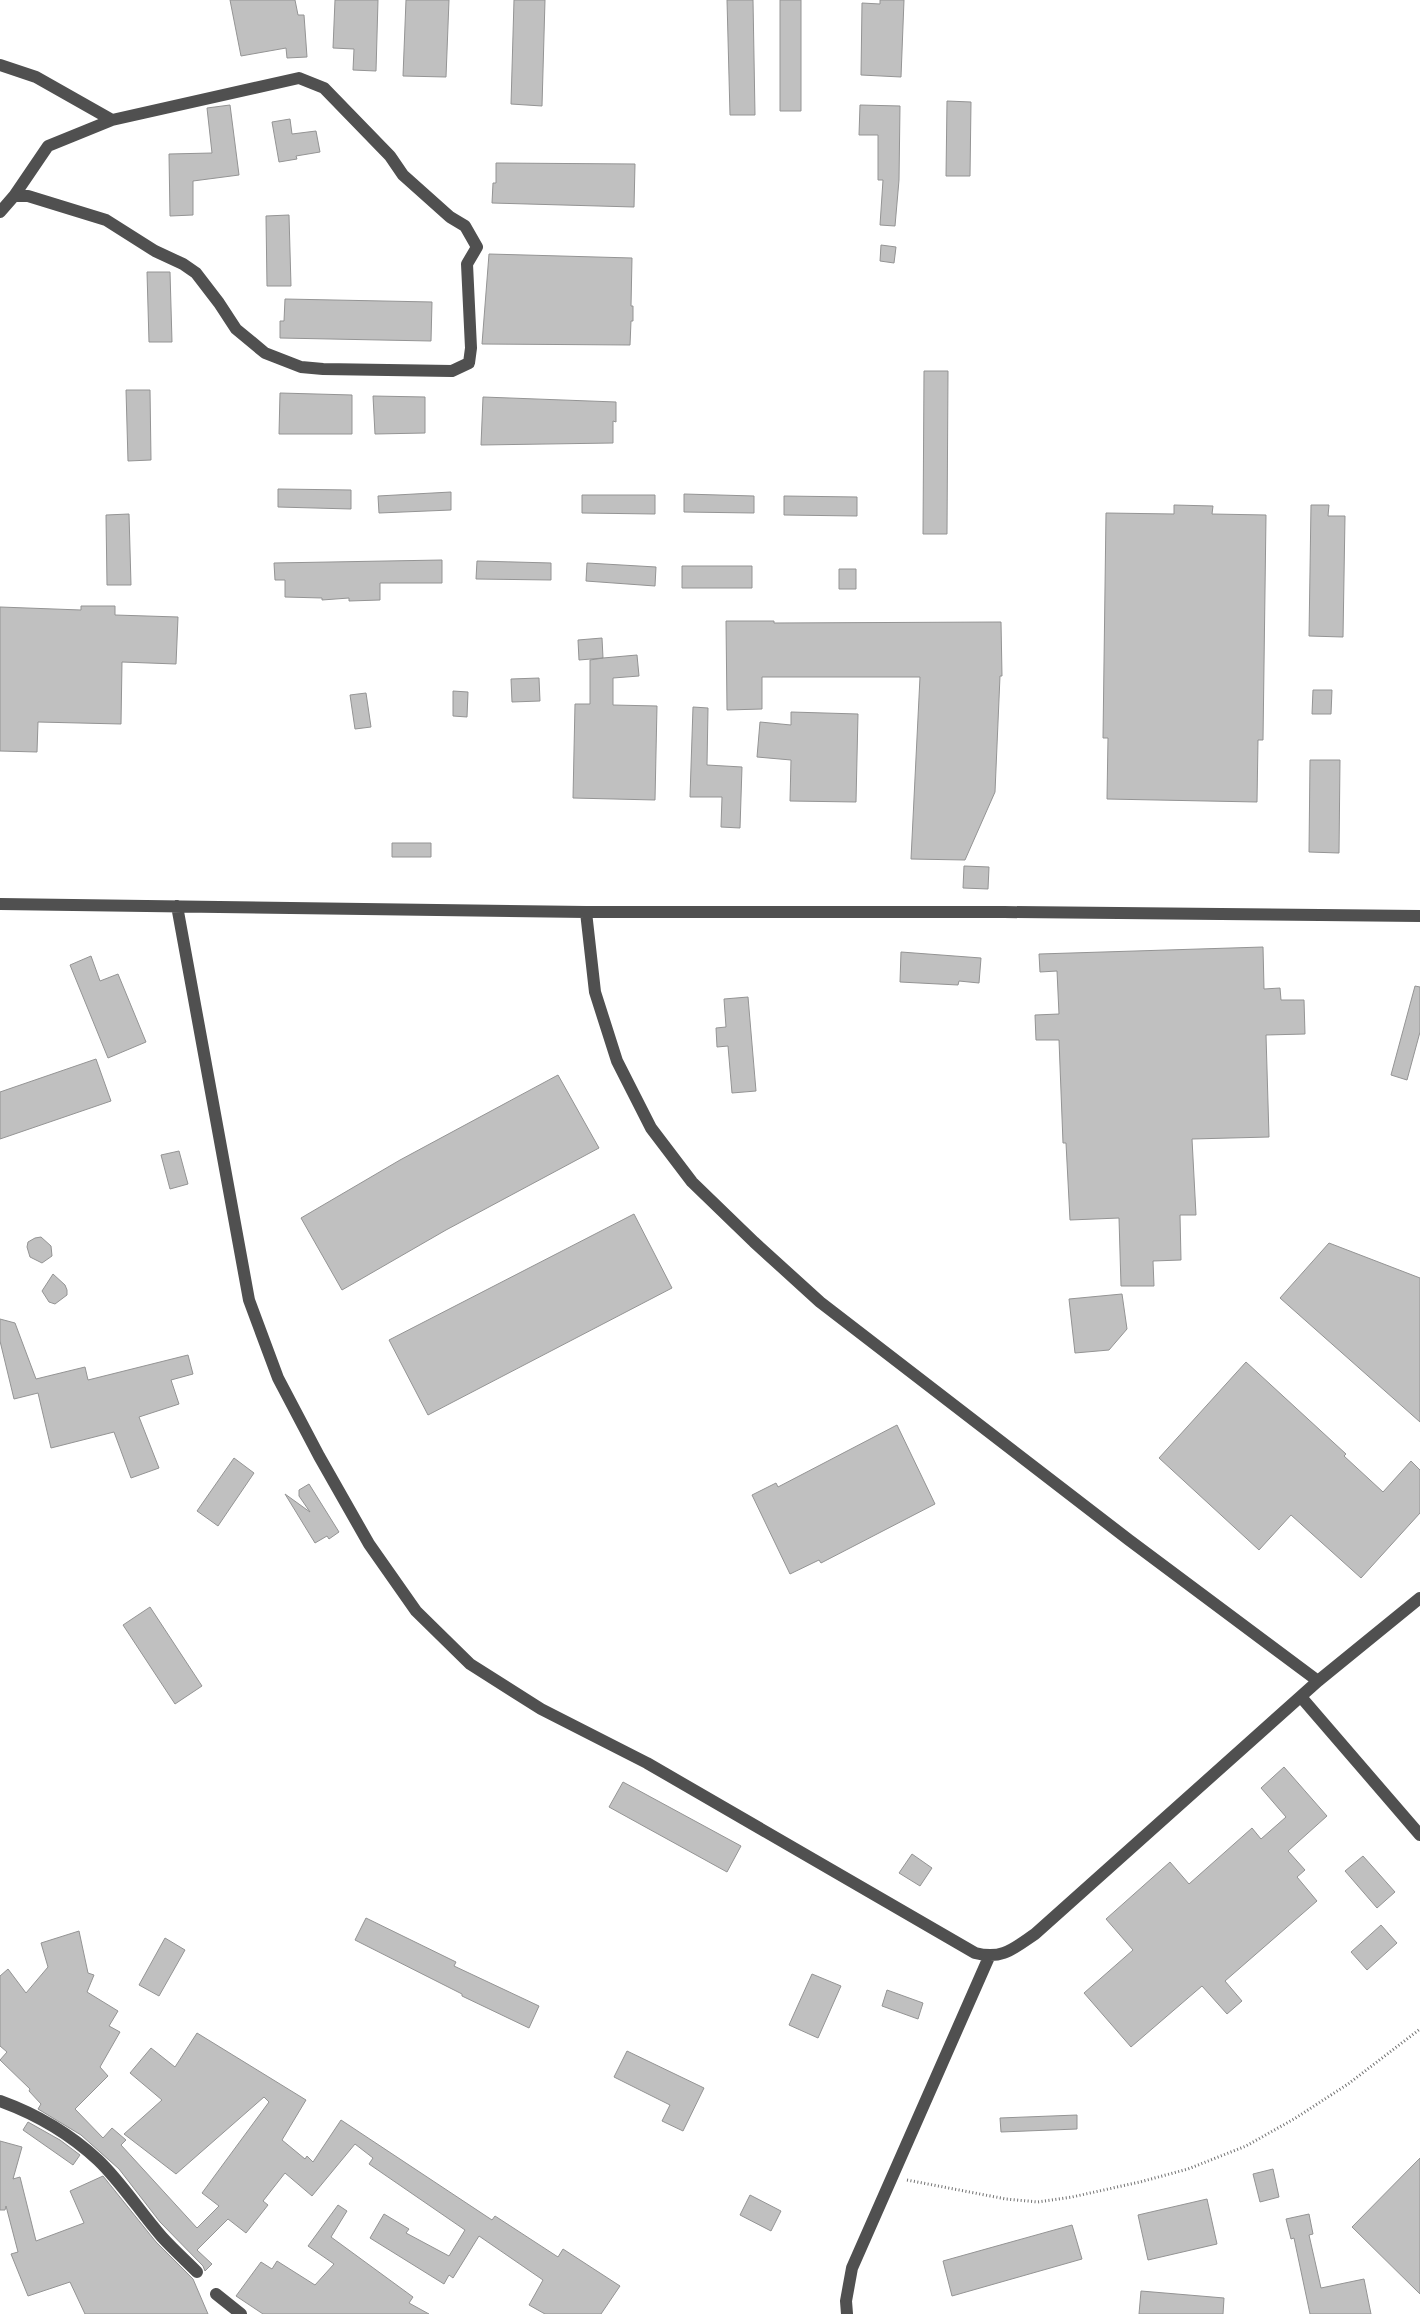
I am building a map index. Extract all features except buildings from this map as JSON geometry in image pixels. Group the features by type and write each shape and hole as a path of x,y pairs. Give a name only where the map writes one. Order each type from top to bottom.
{"street":[{"path":"0,66 36,77 112,120"},
{"path":"0,212 14,196 48,146 112,120 299,78 324,88 390,156 403,175 450,217 466,226 477,247 467,264 471,348 469,364 452,372 324,369 301,367 265,354 236,330 219,303 196,273 183,264 156,251 106,220 28,196 14,196"},
{"path":"0,904 586,912 1004,912 1420,916"},
{"path":"177,906 249,1300 278,1378 319,1456 369,1544 416,1611 470,1664 541,1709 647,1762 975,1953 989,1957 1006,1953 1035,1934 1318,1681 1420,1598"},
{"path":"586,912 595,992 617,1061 651,1128 692,1182 820,1302 1129,1540 1318,1681"},
{"path":"1301,1697 1420,1835"},
{"path":"847,2314 846,2301 852,2268 989,1957"},
{"path":"0,2101 28,2111 48,2122 98,2160 162,2236 197,2272"},
{"path":"216,2294 241,2314"}],"path":[{"path":"892,2177 1006,2199 1038,2202 1072,2197 1188,2169 1246,2146 1294,2119 1348,2084 1420,2029"}]}
